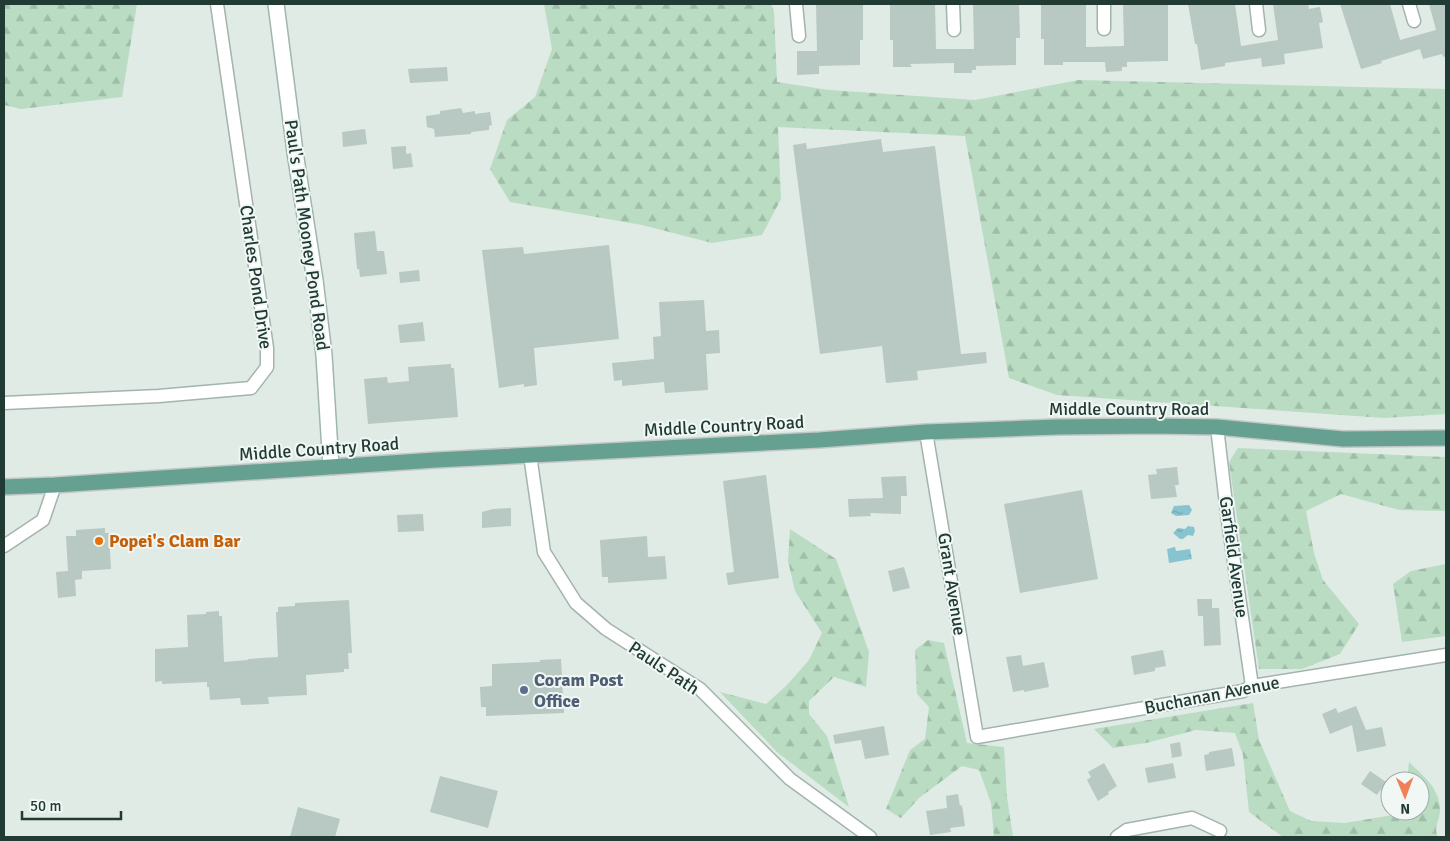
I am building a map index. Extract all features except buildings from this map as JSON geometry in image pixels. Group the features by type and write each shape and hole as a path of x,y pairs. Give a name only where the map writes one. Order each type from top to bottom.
{"main road":[{"name":"Middle Country Road","path":"4,487 926,432 1150,426 1217,428 1343,439 1446,438"}],"street":[{"name":"Charles Pond Drive","path":"4,403 159,396 251,388 267,366 217,4"},
{"name":"Paul's Path Mooney Pond Road","path":"276,4 293,143 324,355 331,467"},
{"path":"796,4 799,36"},
{"path":"953,4 954,30"},
{"path":"1104,4 1104,29"},
{"path":"1256,4 1259,30"},
{"path":"1409,4 1414,20"},
{"name":"Garfield Avenue","path":"1217,428 1228,521 1252,686"},
{"name":"Grant Avenue","path":"926,432 977,737"},
{"name":"Pauls Path","path":"530,456 544,552 576,603 606,629 700,689 790,779 870,837"},
{"path":"4,546 43,520 54,485"},
{"name":"Buchanan Avenue","path":"977,737 1233,693 1243,691 1252,686 1446,655"},
{"path":"1116,837 1128,830 1192,818 1220,831"}],"green space":[{"path":"4,4 137,4 122,97 21,109 4,105"},
{"path":"544,4 771,4 774,11 777,82 829,90 975,100 1079,80 1446,89 1446,414 1384,418 1057,395 1009,378 965,136 778,127 781,199 762,235 712,243 642,225 510,202 490,169 507,120 535,97 552,49"},
{"path":"1238,448 1446,457 1446,511 1399,510 1341,494 1306,511 1314,553 1323,580 1359,624 1340,654 1302,669 1259,669 1229,462"},
{"path":"790,529 836,559 869,652 866,687 834,677 809,701 809,714 827,736 849,807 778,753 720,692 766,704 787,685 809,660 822,633 795,591 788,561"},
{"path":"1446,564 1446,636 1402,642 1393,584 1411,571"},
{"path":"928,640 944,643 967,743 1004,747 1007,797 1013,837 994,837 991,803 979,770 962,766 919,798 901,818 886,809 910,750 925,739 929,707 917,694 915,650"},
{"path":"1253,703 1259,740 1290,811 1311,821 1345,823 1380,817 1380,821 1430,821 1430,783 1439,802 1440,810 1436,827 1438,837 1283,837 1249,812 1243,755 1235,733 1196,730 1146,743 1113,748 1094,729"},
{"path":"1409,762 1418,771 1408,771"}],"water":[{"path":"1189,505 1192,510 1189,515 1176,516 1171,513 1174,506"},
{"path":"1188,526 1194,527 1193,536 1188,535 1180,539 1173,533 1178,528 1185,529"},
{"path":"1175,547 1176,551 1190,549 1192,559 1169,563 1167,549"}],"place":[{"name":"Popei's Clam Bar","path":"99,541"},
{"name":"Coram Post Office","path":"524,690"}]}
